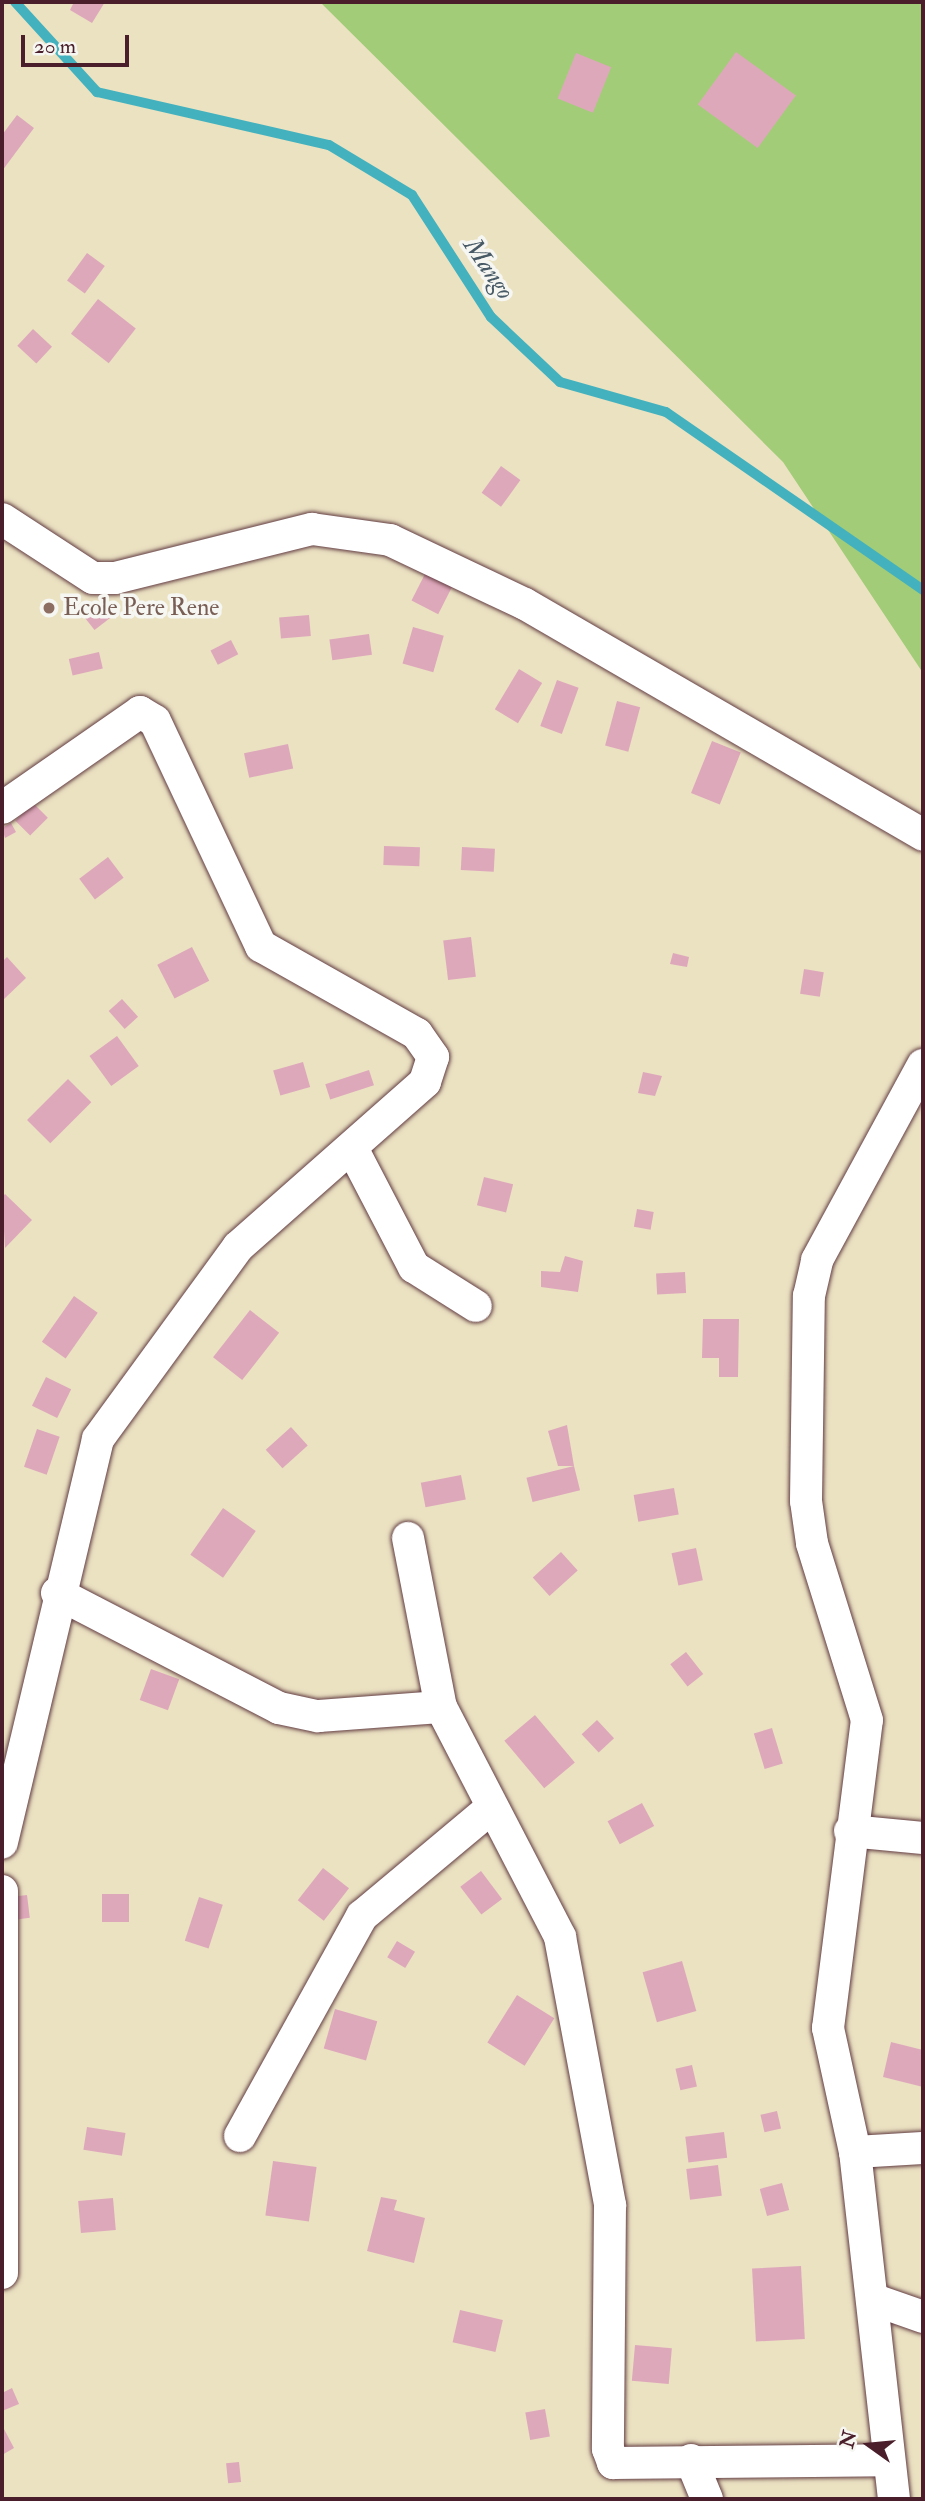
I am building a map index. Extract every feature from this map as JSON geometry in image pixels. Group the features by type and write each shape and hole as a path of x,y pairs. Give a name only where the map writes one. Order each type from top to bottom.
{"street":[{"path":"2,520 93,578 115,578 312,529 390,540 524,604 923,835"},
{"path":"2,808 126,716 140,712 155,722 261,946 417,1034 433,1057 425,1082 353,1150 238,1247 126,1395 89,1462 2,1843"},
{"path":"894,2499 887,2460 855,2152 827,2015 867,1720 812,1543 806,1501 811,1278 923,1065"},
{"path":"353,1150 414,1267 476,1307"},
{"path":"408,1538 441,1707 490,1809 560,1937 607,2185 608,2449 613,2463 626,2466 691,2460 887,2460"},
{"path":"57,1593 279,1708 318,1716 441,1707"},
{"path":"240,2136 362,1916 490,1809"},
{"path":"850,1831 923,1839"},
{"path":"2,1891 2,2273"},
{"path":"855,2152 923,2148"},
{"path":"872,2299 923,2317"},
{"path":"691,2460 707,2499"}],"green space":[{"path":"320,2 923,2 923,673 783,462"}],"building":[{"path":"74,2 105,2 92,23 70,10"},
{"path":"736,52 796,95 758,148 698,105"},
{"path":"576,53 611,67 593,113 558,98"},
{"path":"17,115 34,128 2,171 2,135"},
{"path":"87,253 105,266 85,293 67,281"},
{"path":"98,299 136,329 109,363 71,334"},
{"path":"33,329 52,347 36,364 17,346"},
{"path":"501,466 520,480 501,507 482,493"},
{"path":"426,572 453,586 438,614 411,601"},
{"path":"100,603 111,617 95,630 83,616"},
{"path":"309,615 311,636 281,639 279,618"},
{"path":"413,627 444,636 433,672 403,664"},
{"path":"369,634 372,655 332,660 329,640"},
{"path":"231,640 238,654 218,665 211,650"},
{"path":"99,652 103,669 73,676 69,659"},
{"path":"519,669 542,683 518,723 495,709"},
{"path":"557,680 579,688 562,734 540,726"},
{"path":"617,701 640,707 628,752 605,745"},
{"path":"712,741 741,753 720,805 691,793"},
{"path":"288,744 293,768 249,778 244,753"},
{"path":"33,803 48,818 30,836 15,821"},
{"path":"11,823 16,832 5,838 2,828"},
{"path":"384,846 420,847 419,866 383,865"},
{"path":"462,847 495,849 494,872 461,870"},
{"path":"108,857 124,878 95,899 79,879"},
{"path":"471,937 476,977 448,980 443,940"},
{"path":"192,947 209,981 175,999 157,965"},
{"path":"673,953 689,957 687,967 670,964"},
{"path":"7,957 26,978 2,1001 2,962"},
{"path":"804,969 824,972 820,997 800,994"},
{"path":"122,999 138,1017 125,1029 109,1011"},
{"path":"117,1036 139,1066 111,1086 89,1056"},
{"path":"303,1062 310,1087 280,1096 273,1071"},
{"path":"369,1070 374,1085 330,1099 325,1084"},
{"path":"643,1072 662,1076 655,1096 638,1093"},
{"path":"68,1079 91,1102 50,1143 27,1120"},
{"path":"484,1177 513,1184 506,1212 477,1205"},
{"path":"5,1194 32,1220 5,1248 2,1197"},
{"path":"637,1209 654,1212 651,1230 634,1227"},
{"path":"565,1256 583,1261 578,1292 541,1287 541,1271 560,1272"},
{"path":"685,1272 686,1293 657,1294 656,1274"},
{"path":"74,1296 98,1313 66,1359 42,1342"},
{"path":"250,1310 279,1333 242,1380 213,1357"},
{"path":"703,1319 739,1319 738,1377 719,1377 719,1358 702,1358"},
{"path":"46,1377 71,1389 57,1418 32,1406"},
{"path":"567,1425 574,1466 558,1466 548,1431"},
{"path":"291,1427 308,1446 282,1468 266,1450"},
{"path":"37,1429 60,1437 47,1475 24,1467"},
{"path":"574,1466 580,1490 533,1502 526,1478"},
{"path":"461,1475 466,1500 426,1507 421,1483"},
{"path":"674,1488 679,1515 638,1522 634,1495"},
{"path":"223,1508 256,1531 223,1578 190,1555"},
{"path":"696,1548 703,1580 678,1585 672,1553"},
{"path":"561,1552 578,1571 549,1596 533,1577"},
{"path":"686,1652 703,1674 687,1686 670,1664"},
{"path":"151,1669 179,1679 168,1710 140,1700"},
{"path":"535,1715 575,1762 544,1788 504,1741"},
{"path":"597,1720 614,1738 599,1753 582,1734"},
{"path":"772,1728 783,1763 765,1769 754,1734"},
{"path":"642,1803 654,1826 620,1844 608,1821"},
{"path":"323,1868 349,1888 324,1921 298,1900"},
{"path":"481,1871 502,1899 481,1915 460,1887"},
{"path":"102,1894 129,1894 129,1922 102,1922"},
{"path":"27,1895 30,1918 11,1920 8,1897"},
{"path":"199,1897 223,1905 209,1948 185,1941"},
{"path":"397,1941 415,1952 405,1968 387,1957"},
{"path":"682,1961 696,2011 657,2022 643,1972"},
{"path":"517,1995 554,2018 525,2066 487,2042"},
{"path":"335,2009 377,2021 366,2061 324,2048"},
{"path":"891,2042 923,2050 923,2087 883,2077"},
{"path":"692,2065 697,2086 680,2090 675,2069"},
{"path":"777,2111 781,2129 764,2132 760,2115"},
{"path":"87,2127 126,2133 122,2156 83,2150"},
{"path":"724,2132 727,2158 688,2163 685,2137"},
{"path":"273,2161 317,2167 309,2222 265,2215"},
{"path":"718,2165 722,2196 690,2200 686,2169"},
{"path":"782,2183 789,2210 767,2216 760,2189"},
{"path":"381,2197 397,2200 394,2210 425,2218 414,2263 367,2251"},
{"path":"113,2198 116,2230 81,2233 78,2201"},
{"path":"801,2266 805,2339 756,2341 752,2269"},
{"path":"460,2310 503,2320 495,2352 453,2342"},
{"path":"635,2345 672,2348 669,2384 632,2381"},
{"path":"12,2388 19,2404 2,2411 2,2393"},
{"path":"545,2409 550,2437 530,2440 525,2412"},
{"path":"4,2429 14,2448 2,2455 2,2430"},
{"path":"239,2462 241,2482 228,2483 226,2463"}],"waterway":[{"name":"Mango","path":"15,2 97,92 329,145 412,195 491,317 560,382 666,412 923,590"}],"place":[{"name":"Ecole Pere Rene","path":"49,608"}]}
